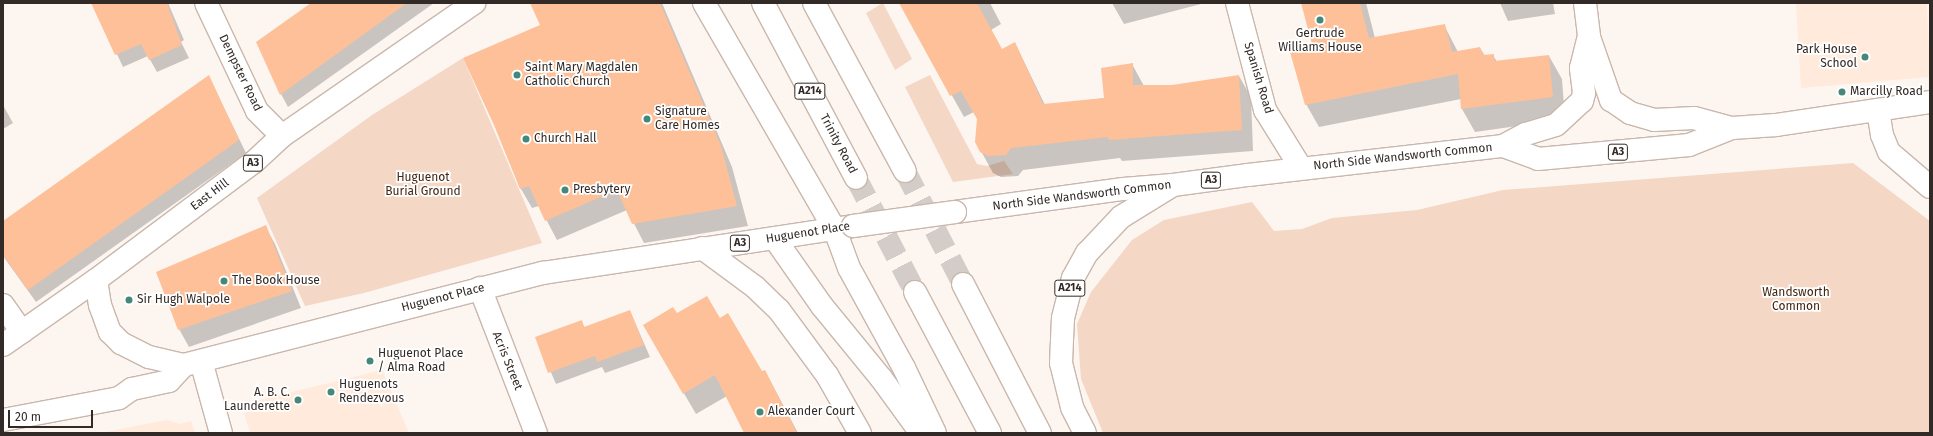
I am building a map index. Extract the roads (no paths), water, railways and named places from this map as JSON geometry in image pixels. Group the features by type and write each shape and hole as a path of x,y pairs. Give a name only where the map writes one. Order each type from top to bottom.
{"main road":[{"name":"Dempster Road","path":"206,3 257,111 282,136"},
{"name":"East Hill","path":"3,345 96,280 254,162 282,136 474,3"},
{"path":"704,3 844,228 849,268 904,368 935,433"},
{"name":"Trinity Road","path":"763,3 856,178"},
{"path":"814,3 905,171"},
{"name":"Spanish Road","path":"1237,3 1265,110 1301,168"},
{"name":"A3","path":"1585,3 1589,37 1600,64 1611,100 1626,110 1654,120 1694,118 1732,128"},
{"name":"A3","path":"1503,146 1526,134 1556,125 1582,101 1584,93 1581,68 1589,37"},
{"name":"North Side Wandsworth Common","path":"896,220 1123,189 1173,186 1301,168 1503,146 1538,159 1689,145 1732,128 1776,125 1930,102"},
{"path":"1878,110 1882,135 1889,152 1930,187"},
{"name":"A214","path":"1085,433 1072,407 1061,363 1063,318 1072,278 1087,253 1121,217 1173,186"},
{"name":"Huguenot Place","path":"193,363 543,272 896,220"},
{"path":"774,239 822,306 882,378 921,433"},
{"path":"702,248 756,287 779,310 827,375 860,433"},
{"name":"A3","path":"96,280 100,305 110,332 122,343 149,357 193,363"},
{"path":"963,284 1040,433"},
{"name":"Acris Street","path":"480,288 536,433"},
{"path":"915,292 990,433"},
{"path":"3,306 22,332"},
{"path":"3,420 118,398 132,389 169,381 193,363 221,433"}],"tunnel":[{"path":"905,171 963,284"},
{"path":"856,178 915,292"}],"place":[{"name":"Gertrude Williams House","path":"1320,20"},
{"name":"Park House School","path":"1865,57"},
{"name":"Saint Mary Magdalen Catholic Church","path":"517,75"},
{"name":"Marcilly Road","path":"1842,92"},
{"name":"Signature Care Homes","path":"647,119"},
{"name":"Church Hall","path":"526,139"},
{"name":"Presbytery","path":"565,190"},
{"name":"The Book House","path":"224,281"},
{"name":"Sir Hugh Walpole","path":"129,300"},
{"name":"Huguenot Place / Alma Road","path":"370,361"},
{"name":"Huguenots Rendezvous","path":"331,392"},
{"name":"A. B. C. Launderette","path":"298,400"},
{"name":"Alexander Court","path":"760,412"}],"park label":[{"name":"Huguenot Burial Ground","path":"423,185"},
{"name":"Wandsworth Common","path":"1796,300"}]}
